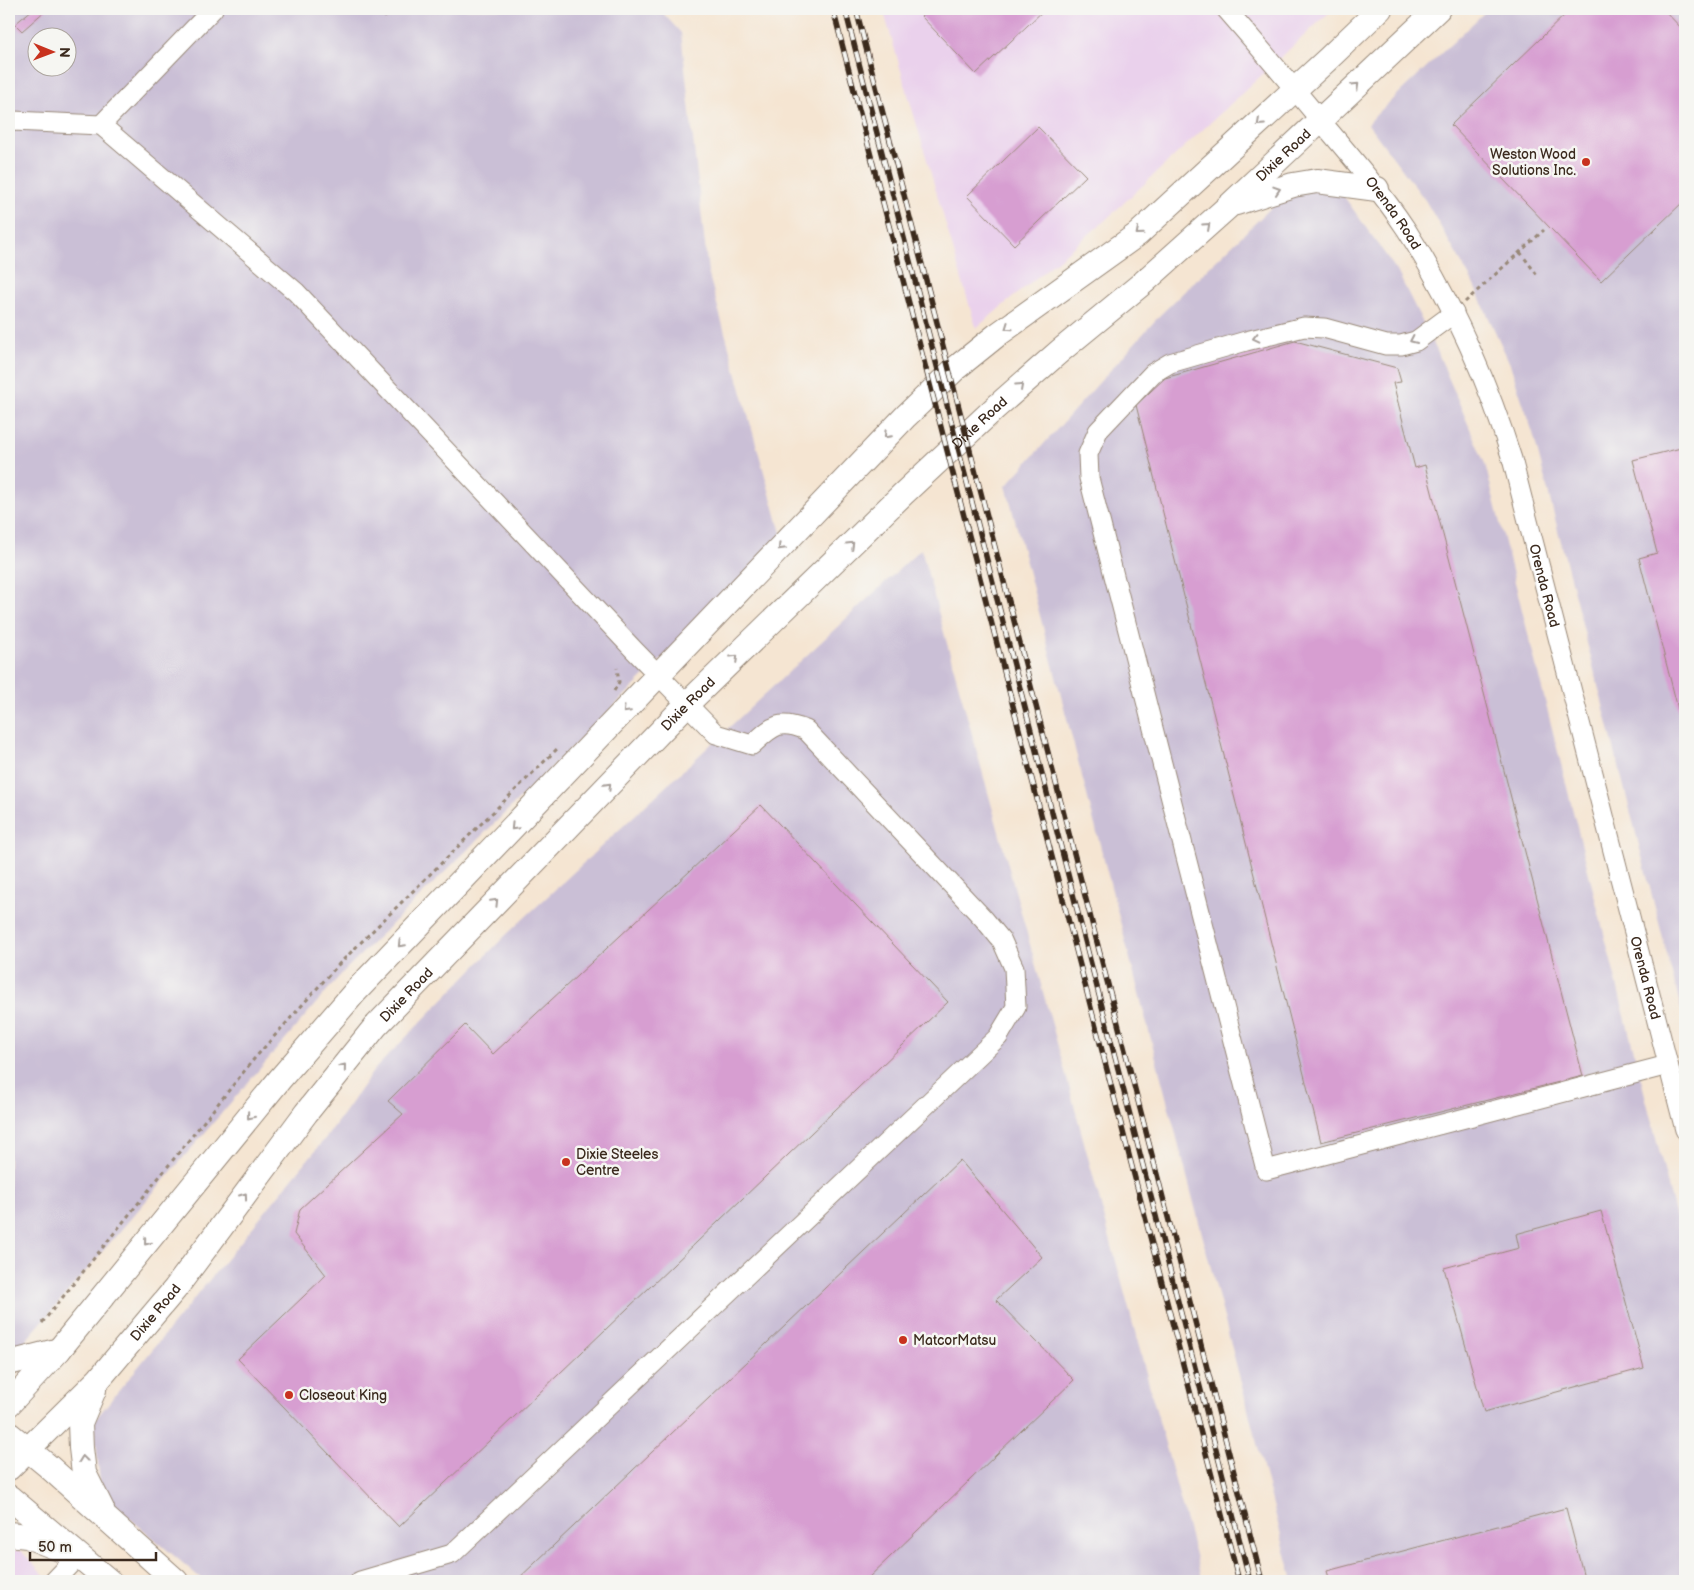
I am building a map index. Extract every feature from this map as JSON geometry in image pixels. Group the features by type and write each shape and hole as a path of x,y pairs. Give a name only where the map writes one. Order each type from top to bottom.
{"main road":[{"path":"9,1404 59,1350 280,1078 355,992 906,416 956,368 997,335 1138,234 1380,9"},
{"name":"Dixie Road","path":"9,1468 99,1379 175,1289 306,1113 375,1027 687,704 896,501 996,408 1060,350 1151,275 1230,205 1438,9"},
{"path":"1230,205 1293,185 1317,182 1377,189"},
{"path":"9,1363 59,1350"},
{"path":"99,1379 80,1423 81,1448 84,1473 107,1520"},
{"path":"9,1434 176,1581"},
{"path":"9,1497 109,1581"},
{"path":"9,1534 27,1536 78,1556"}],"street":[{"path":"101,125 213,9"},
{"name":"Orenda Road","path":"1226,9 1296,89 1377,189 1405,228 1454,313 1489,393 1512,459 1685,1130"},
{"path":"9,123 13,121 101,125 296,292 634,650 716,734 752,745 772,727 791,724 806,730 984,919 1002,940 1014,968 1016,1006 998,1037 452,1554 360,1581"},
{"path":"1454,313 1416,341 1401,345 1386,345 1324,328 1304,327 1170,363 1153,374 1098,431 1088,454 1089,478 1266,1170 1668,1065"},
{"path":"54,1581 78,1556"}],"path":[{"path":"1454,313 1544,230"},
{"path":"1520,252 1538,276"}],"shaded area":[{"path":"9,9 659,9 681,33 708,272 783,540 344,971 9,1360"},
{"path":"883,9 1333,9 1101,224 976,328"},
{"path":"1488,9 1685,9 1685,1024 1533,433 1510,364 1472,281 1425,200 1368,124"},
{"path":"1323,167 1397,271 1438,353 1485,464 1685,1253 1685,1581 1293,1581 1006,486 1161,314 1312,168"},
{"path":"921,549 1067,1079 1202,1581 204,1581 101,1494 94,1421 328,1135 374,1070 505,936"},
{"path":"9,1550 21,1551 50,1581 9,1581"}],"building":[{"path":"33,9 47,9 22,31 15,24"},
{"path":"377,9 395,9 385,18"},
{"path":"929,9 1045,9 976,74 921,16"},
{"name":"Weston Wood Solutions Inc.","path":"1571,9 1663,9 1685,32 1685,200 1601,281 1451,125"},
{"path":"1038,127 1086,176 1014,245 967,196"},
{"path":"1295,341 1397,368 1401,382 1393,383 1415,468 1425,465 1583,1076 1321,1142 1136,405 1165,378"},
{"path":"1685,447 1685,736 1639,558 1657,553 1633,460"},
{"name":"Dixie Steeles Centre","path":"761,805 948,1002 399,1527 238,1359 326,1275 294,1234 300,1209 403,1114 388,1101 465,1025 493,1054"},
{"name":"MatcorMatsu","path":"960,1160 1042,1257 996,1300 1074,1380 865,1581 516,1581"},
{"path":"1601,1211 1644,1368 1484,1412 1444,1268 1519,1248 1516,1234"},
{"path":"1566,1508 1585,1581 1330,1581 1327,1571"}],"railway":[{"path":"833,9 1239,1581"},
{"path":"845,9 1250,1581"},
{"path":"856,9 1262,1581"}],"place":[{"name":"Weston Wood Solutions Inc.","path":"1586,162"},
{"name":"Dixie Steeles Centre","path":"566,1162"},
{"name":"MatcorMatsu","path":"903,1340"},
{"name":"Closeout King","path":"289,1395"}]}
